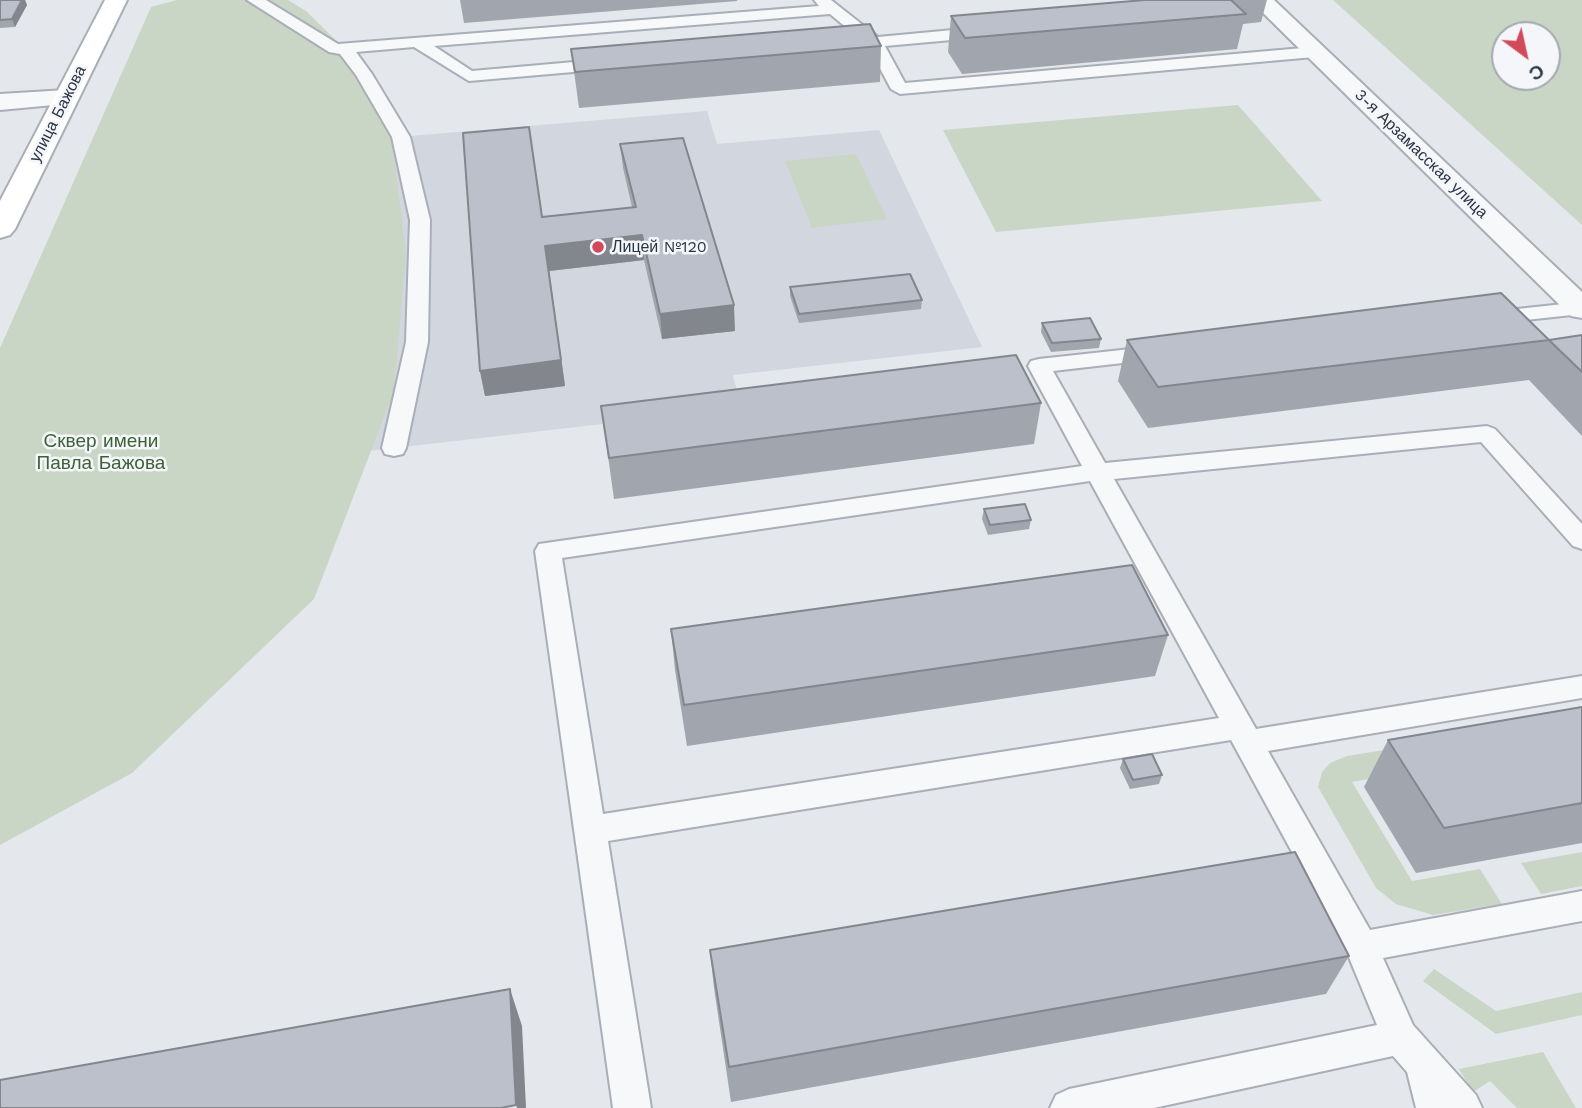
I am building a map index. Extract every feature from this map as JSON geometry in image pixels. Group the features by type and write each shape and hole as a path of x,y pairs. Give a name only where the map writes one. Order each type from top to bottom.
{"main road":[{"name":"улица Бажова","path":"0,229 116,0"}],"street":[{"name":"3-я Арзамасская улица","path":"1261,0 1582,308"},
{"path":"0,102 66,98"}],"lane":[{"path":"255,0 335,49 828,5 875,43 900,89 1314,52"},
{"path":"834,46 999,30"},
{"path":"417,42 469,76 631,62"},
{"path":"344,48 364,74 401,137 420,220 417,342 394,448"},
{"path":"1459,321 1582,308"},
{"path":"1188,350 1039,366 1361,947 1412,1050 1435,1108"},
{"path":"632,1108 548,551 1098,472 1487,434 1582,540"},
{"path":"590,830 1582,687"},
{"path":"1361,947 1582,906"},
{"path":"1069,1108 1412,1050"},
{"path":"1412,1050 1462,1108"}],"shaded area":[{"name":"Лицей №120","path":"707,111 717,144 879,130 982,347 733,375 741,408 221,468 280,147"}],"green space":[{"name":"Сквер имени Павла Бажова","path":"177,0 288,0 306,11 358,62 391,130 406,254 394,391 314,599 132,773 0,845 0,348 151,7"},
{"path":"1333,0 1582,0 1582,225"},
{"path":"1238,105 1322,201 996,232 943,130"},
{"path":"856,154 887,219 812,228 785,161"},
{"path":"1582,718 1582,741 1352,782 1412,881 1480,869 1502,904 1433,915 1396,904 1376,888 1318,787 1322,772 1330,763 1347,756"},
{"path":"1582,852 1582,886 1541,894 1521,863"},
{"path":"1434,969 1496,1011 1582,992 1582,1015 1496,1034 1423,981"},
{"path":"1543,1052 1576,1108 1517,1108 1490,1081 1473,1092 1459,1069"}],"building":[{"path":"0,0 22,0 12,19 0,20"},
{"path":"1145,0 1231,0 1246,14 965,38 951,16"},
{"path":"870,24 881,46 575,72 571,49"},
{"path":"529,127 542,217 636,207 620,144 683,138 734,305 660,314 642,235 545,246 561,360 480,371 463,133"},
{"path":"910,274 922,300 799,314 790,287"},
{"path":"1501,293 1549,340 1158,387 1127,340"},
{"path":"1090,318 1101,339 1052,343 1042,323"},
{"path":"1582,335 1582,372 1549,340"},
{"path":"1016,355 1041,403 609,458 601,406"},
{"path":"1025,504 1031,520 990,525 984,509"},
{"path":"1132,565 1168,635 684,705 671,629"},
{"path":"1582,707 1582,803 1444,828 1388,740"},
{"path":"1152,754 1162,775 1133,780 1123,759"},
{"path":"1295,852 1349,956 729,1067 710,950"},
{"path":"510,989 516,1105 501,1108 0,1108 0,1080"}],"place":[{"name":"Лицей №120","path":"598,247"}]}
